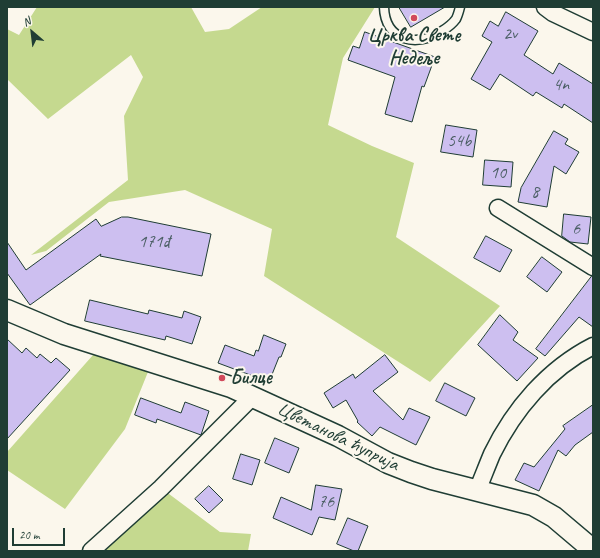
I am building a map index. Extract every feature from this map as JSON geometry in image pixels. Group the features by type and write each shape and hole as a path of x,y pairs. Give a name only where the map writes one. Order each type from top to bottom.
{"street":[{"path":"545,7 552,13 593,32"},
{"path":"498,208 593,267"},
{"name":"Цветанова ћуприја","path":"7,310 64,334 231,387 338,436 388,463 432,479 532,504 554,516 593,550"},
{"path":"477,491 492,454 522,406 550,374 563,364 593,346"},
{"path":"91,551 161,488 253,396"}],"lane":[{"path":"384,7 385,19 392,30 405,39 412,41 425,40 439,33 455,20 460,7"}],"green space":[{"path":"37,7 191,7 205,32 229,29 262,7 375,7 343,58 328,125 372,146 414,163 396,237 500,306 430,382 264,276 272,229 185,190 109,202 46,251 31,255 128,180 124,116 143,77 131,55 48,119 7,79 7,29 19,35"},
{"path":"101,346 152,362 125,429 65,509 7,470 7,452"},
{"path":"161,488 220,532 251,534 248,551 100,551"}],"building":[{"name":"Црква Свете Недеље","path":"399,7 445,7 411,27"},
{"path":"506,12 538,31 524,55 553,74 559,63 593,84 593,123 564,104 562,108 536,92 533,96 500,74 490,90 471,79 492,42 482,36 490,21 498,26"},
{"path":"365,32 435,57 424,87 422,86 412,122 385,114 395,77 348,60 353,46 359,48"},
{"path":"446,125 477,130 473,157 441,152"},
{"path":"554,131 568,139 565,144 579,152 566,174 554,166 547,207 518,202 521,188"},
{"path":"485,160 513,162 511,187 483,185"},
{"path":"564,214 591,217 588,244 570,242 562,236"},
{"path":"122,217 211,234 202,276 100,256 101,254 30,305 7,273 7,242 26,270 96,219 101,226"},
{"path":"486,236 512,250 500,272 474,258"},
{"path":"542,257 562,272 547,292 527,277"},
{"path":"592,276 593,327 579,317 545,356 536,349"},
{"path":"90,300 148,314 149,310 182,318 184,311 201,317 192,344 166,336 165,340 85,321"},
{"path":"500,315 518,332 513,340 538,358 517,381 478,345"},
{"path":"264,335 286,344 269,382 218,363 225,345 254,356 256,350 258,351"},
{"path":"7,339 22,353 26,348 37,358 40,354 51,363 56,358 70,370 7,439"},
{"path":"385,355 398,372 373,391 403,420 409,408 430,417 416,445 380,427 372,436 357,422 358,421 346,400 333,408 324,393 353,374 355,378"},
{"path":"445,383 475,398 466,416 436,401"},
{"path":"141,398 181,413 185,402 209,411 201,435 157,419 156,423 135,415"},
{"path":"593,405 593,432 575,445 566,456 558,450 539,491 515,480 524,463 534,467 565,429 563,426"},
{"path":"275,438 299,448 289,473 265,463"},
{"path":"241,454 260,460 252,485 233,479"},
{"path":"316,485 342,489 335,520 319,517 312,535 273,518 281,497 311,510"},
{"path":"209,486 223,500 209,513 195,499"},
{"path":"348,518 368,526 358,551 354,551 337,544"}],"place":[{"name":"Црква Свете Недеље","path":"414,18"},
{"name":"Билце","path":"222,378"}]}
